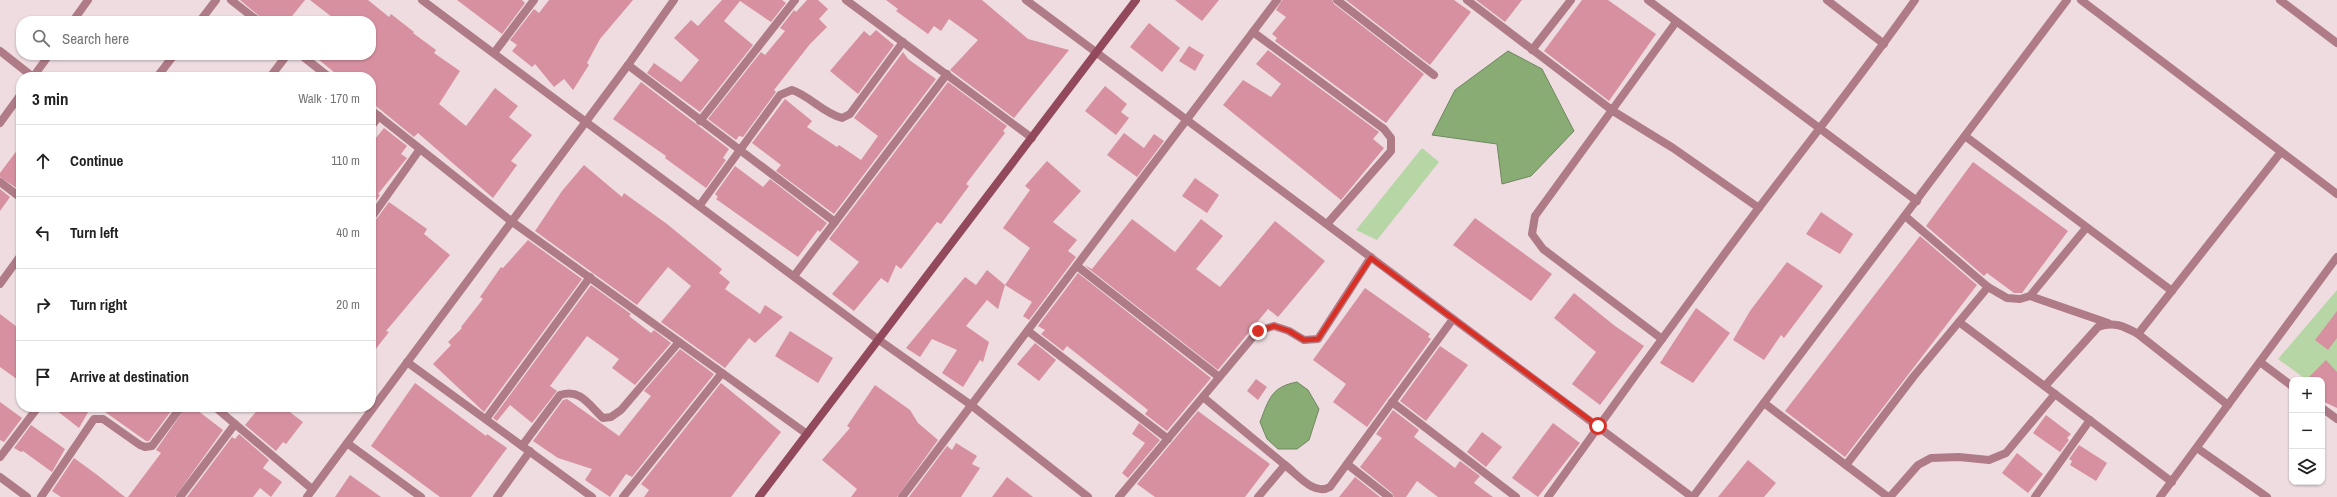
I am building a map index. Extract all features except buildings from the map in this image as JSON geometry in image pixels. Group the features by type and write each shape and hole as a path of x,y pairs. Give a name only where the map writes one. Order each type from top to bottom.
{"street":[{"path":"77,16 88,0"},
{"path":"204,16 216,0"},
{"path":"231,0 252,16"},
{"path":"422,0 700,205 879,340 971,405 1088,497"},
{"path":"494,53 533,0"},
{"path":"376,399 407,362 628,65 674,0"},
{"path":"700,121 795,0"},
{"path":"846,0 1032,138"},
{"path":"1026,0 1693,497 2067,0"},
{"path":"759,497 1136,0"},
{"path":"902,497 1277,0"},
{"path":"1337,0 1434,75"},
{"path":"1467,0 1613,110 1673,148 1759,208"},
{"path":"1532,50 1570,0"},
{"path":"1648,0 1917,200"},
{"path":"1827,0 1884,44"},
{"path":"1548,497 1662,339 1759,208 1821,129 1915,0"},
{"path":"2081,0 2337,194"},
{"path":"2280,0 2337,43"},
{"path":"1662,339 1543,249 1532,234 1535,216 1676,22"},
{"path":"1253,32 1384,128 1391,138 1391,151 1327,224"},
{"path":"700,205 780,95 792,90 799,92 834,116 842,118 850,114 903,42"},
{"path":"0,51 27,72"},
{"path":"37,72 45,60"},
{"path":"161,72 170,60"},
{"path":"274,72 283,60"},
{"path":"307,60 323,72"},
{"path":"628,65 835,222"},
{"path":"794,276 946,74"},
{"path":"0,124 16,101"},
{"path":"376,114 511,221 806,434"},
{"path":"376,120 379,116"},
{"path":"1965,136 2172,291"},
{"path":"376,211 420,149"},
{"path":"2138,334 2281,152"},
{"path":"0,182 16,194"},
{"path":"1905,216 1988,287 2008,298 2020,299 2030,296 2086,228"},
{"path":"2160,497 2337,257"},
{"path":"1119,497 1258,331 1274,326 1289,331 1304,340 1318,339 1371,258"},
{"path":"0,284 16,262"},
{"path":"1077,266 1219,377"},
{"path":"486,419 590,277"},
{"path":"1846,465 1988,287"},
{"path":"2030,296 2108,323 2127,327 2228,405"},
{"path":"1203,396 1315,489 1323,491 1330,487 1453,319"},
{"path":"1959,322 2172,482"},
{"path":"2045,386 2098,327 2108,323"},
{"path":"1028,331 1168,439"},
{"path":"522,446 560,395 569,392 576,393 603,418 611,417 620,410 679,342"},
{"path":"407,362 592,497"},
{"path":"2260,362 2289,384"},
{"path":"623,497 722,373"},
{"path":"1764,403 1889,497 1918,465 1931,458 1960,457 1989,460 2006,453 2055,394"},
{"path":"1392,402 1516,497"},
{"path":"2325,410 2337,419"},
{"path":"0,457 34,412"},
{"path":"41,497 94,419 103,419 145,447 152,446 177,412"},
{"path":"221,412 312,490"},
{"path":"307,497 347,443 367,412"},
{"path":"2035,497 2090,420"},
{"path":"180,497 235,424"},
{"path":"347,443 421,497"},
{"path":"2197,448 2267,497"},
{"path":"497,497 530,451"},
{"path":"1347,464 1389,497"},
{"path":"1258,497 1285,465"},
{"path":"0,477 27,497"}],"shaded area":[{"path":"1508,51 1542,69 1574,131 1531,176 1502,184 1497,144 1432,135 1455,90"},
{"path":"1422,148 1439,162 1377,240 1356,230"},
{"path":"2337,290 2337,402 2325,384 2325,377 2303,377 2278,359"},
{"path":"1297,382 1308,390 1319,409 1309,440 1297,449 1278,449 1267,439 1260,422 1272,395 1282,387"}],"route":[{"path":"1258,331 1274,326 1289,331 1304,340 1318,339 1355,285 1371,258 1598,426"}]}
